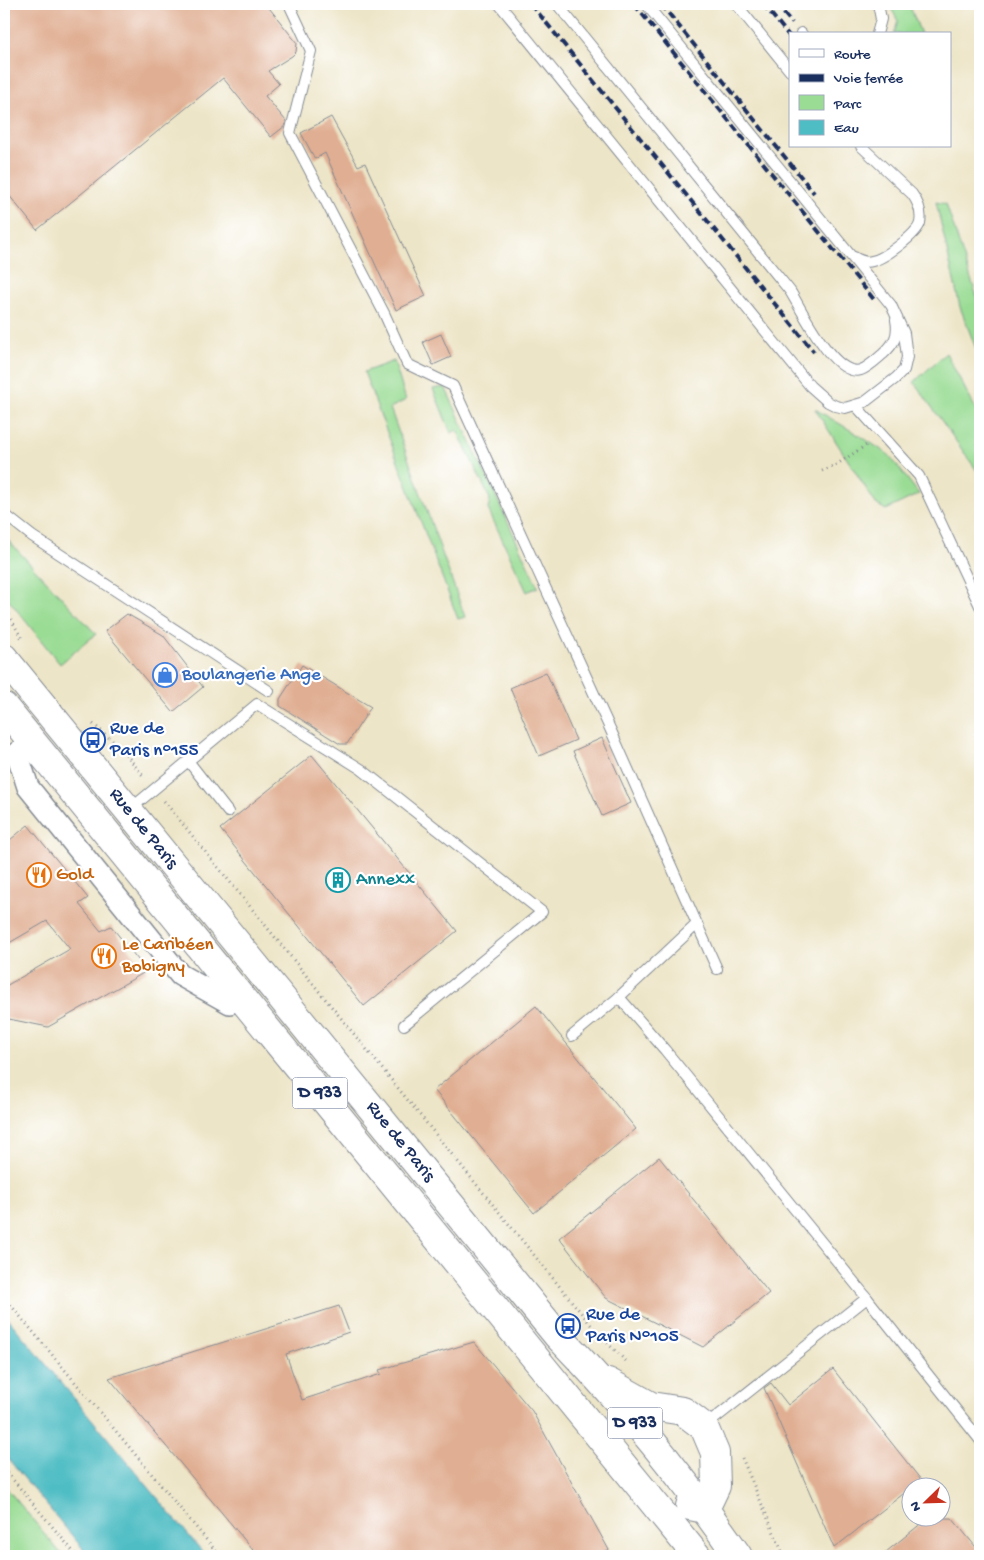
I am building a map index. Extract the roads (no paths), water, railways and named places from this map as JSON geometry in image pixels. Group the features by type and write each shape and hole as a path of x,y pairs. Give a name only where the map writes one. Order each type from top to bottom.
{"main road":[{"name":"Rue de Paris","path":"4,658 557,1335 596,1375 706,1509 738,1556"},
{"name":"Rue de Paris","path":"4,707 697,1556"},
{"path":"548,1373 609,1416 681,1504 706,1509 716,1486 715,1453 704,1427 683,1412 651,1406 596,1375"}],"street":[{"path":"32,741 17,753 28,786 180,975 230,1003"}],"lane":[{"path":"289,4 310,50 290,133 384,313 407,364 453,386 612,732 717,969"},
{"path":"498,4 810,386 828,402 836,406 846,408 865,402 901,374 906,366 906,341 894,312 851,255 646,4"},
{"path":"557,4 790,291 820,342 840,364 847,369 862,370 890,348 896,335 897,325 894,312"},
{"path":"736,4 789,70"},
{"path":"878,4 882,19 878,32"},
{"path":"851,255 859,260 873,261 915,233 920,223 919,208 912,194 863,148"},
{"path":"856,406 919,476 980,606"},
{"path":"4,514 32,536 269,691"},
{"path":"128,810 155,790 257,704 362,769 542,912 404,1025"},
{"path":"189,762 228,812"},
{"path":"572,1036 646,973 697,924"},
{"path":"619,997 665,1050 980,1440"},
{"path":"704,1427 867,1298"}],"water":[{"path":"4,1314 206,1556 89,1556 4,1454"}],"railway":[{"path":"531,4 814,352"},
{"path":"634,4 876,302"},
{"path":"661,4 814,193"},
{"path":"763,4 789,36"},
{"path":"776,4 792,23"}],"place":[{"name":"Boulangerie Ange","path":"165,675"},
{"name":"Rue de Paris n°155","path":"93,740"},
{"name":"Gold","path":"39,875"},
{"name":"Annexx","path":"338,880"},
{"name":"Le Caribéen Bobigny","path":"104,956"},
{"name":"Rue de Paris N°105","path":"568,1326"}]}
